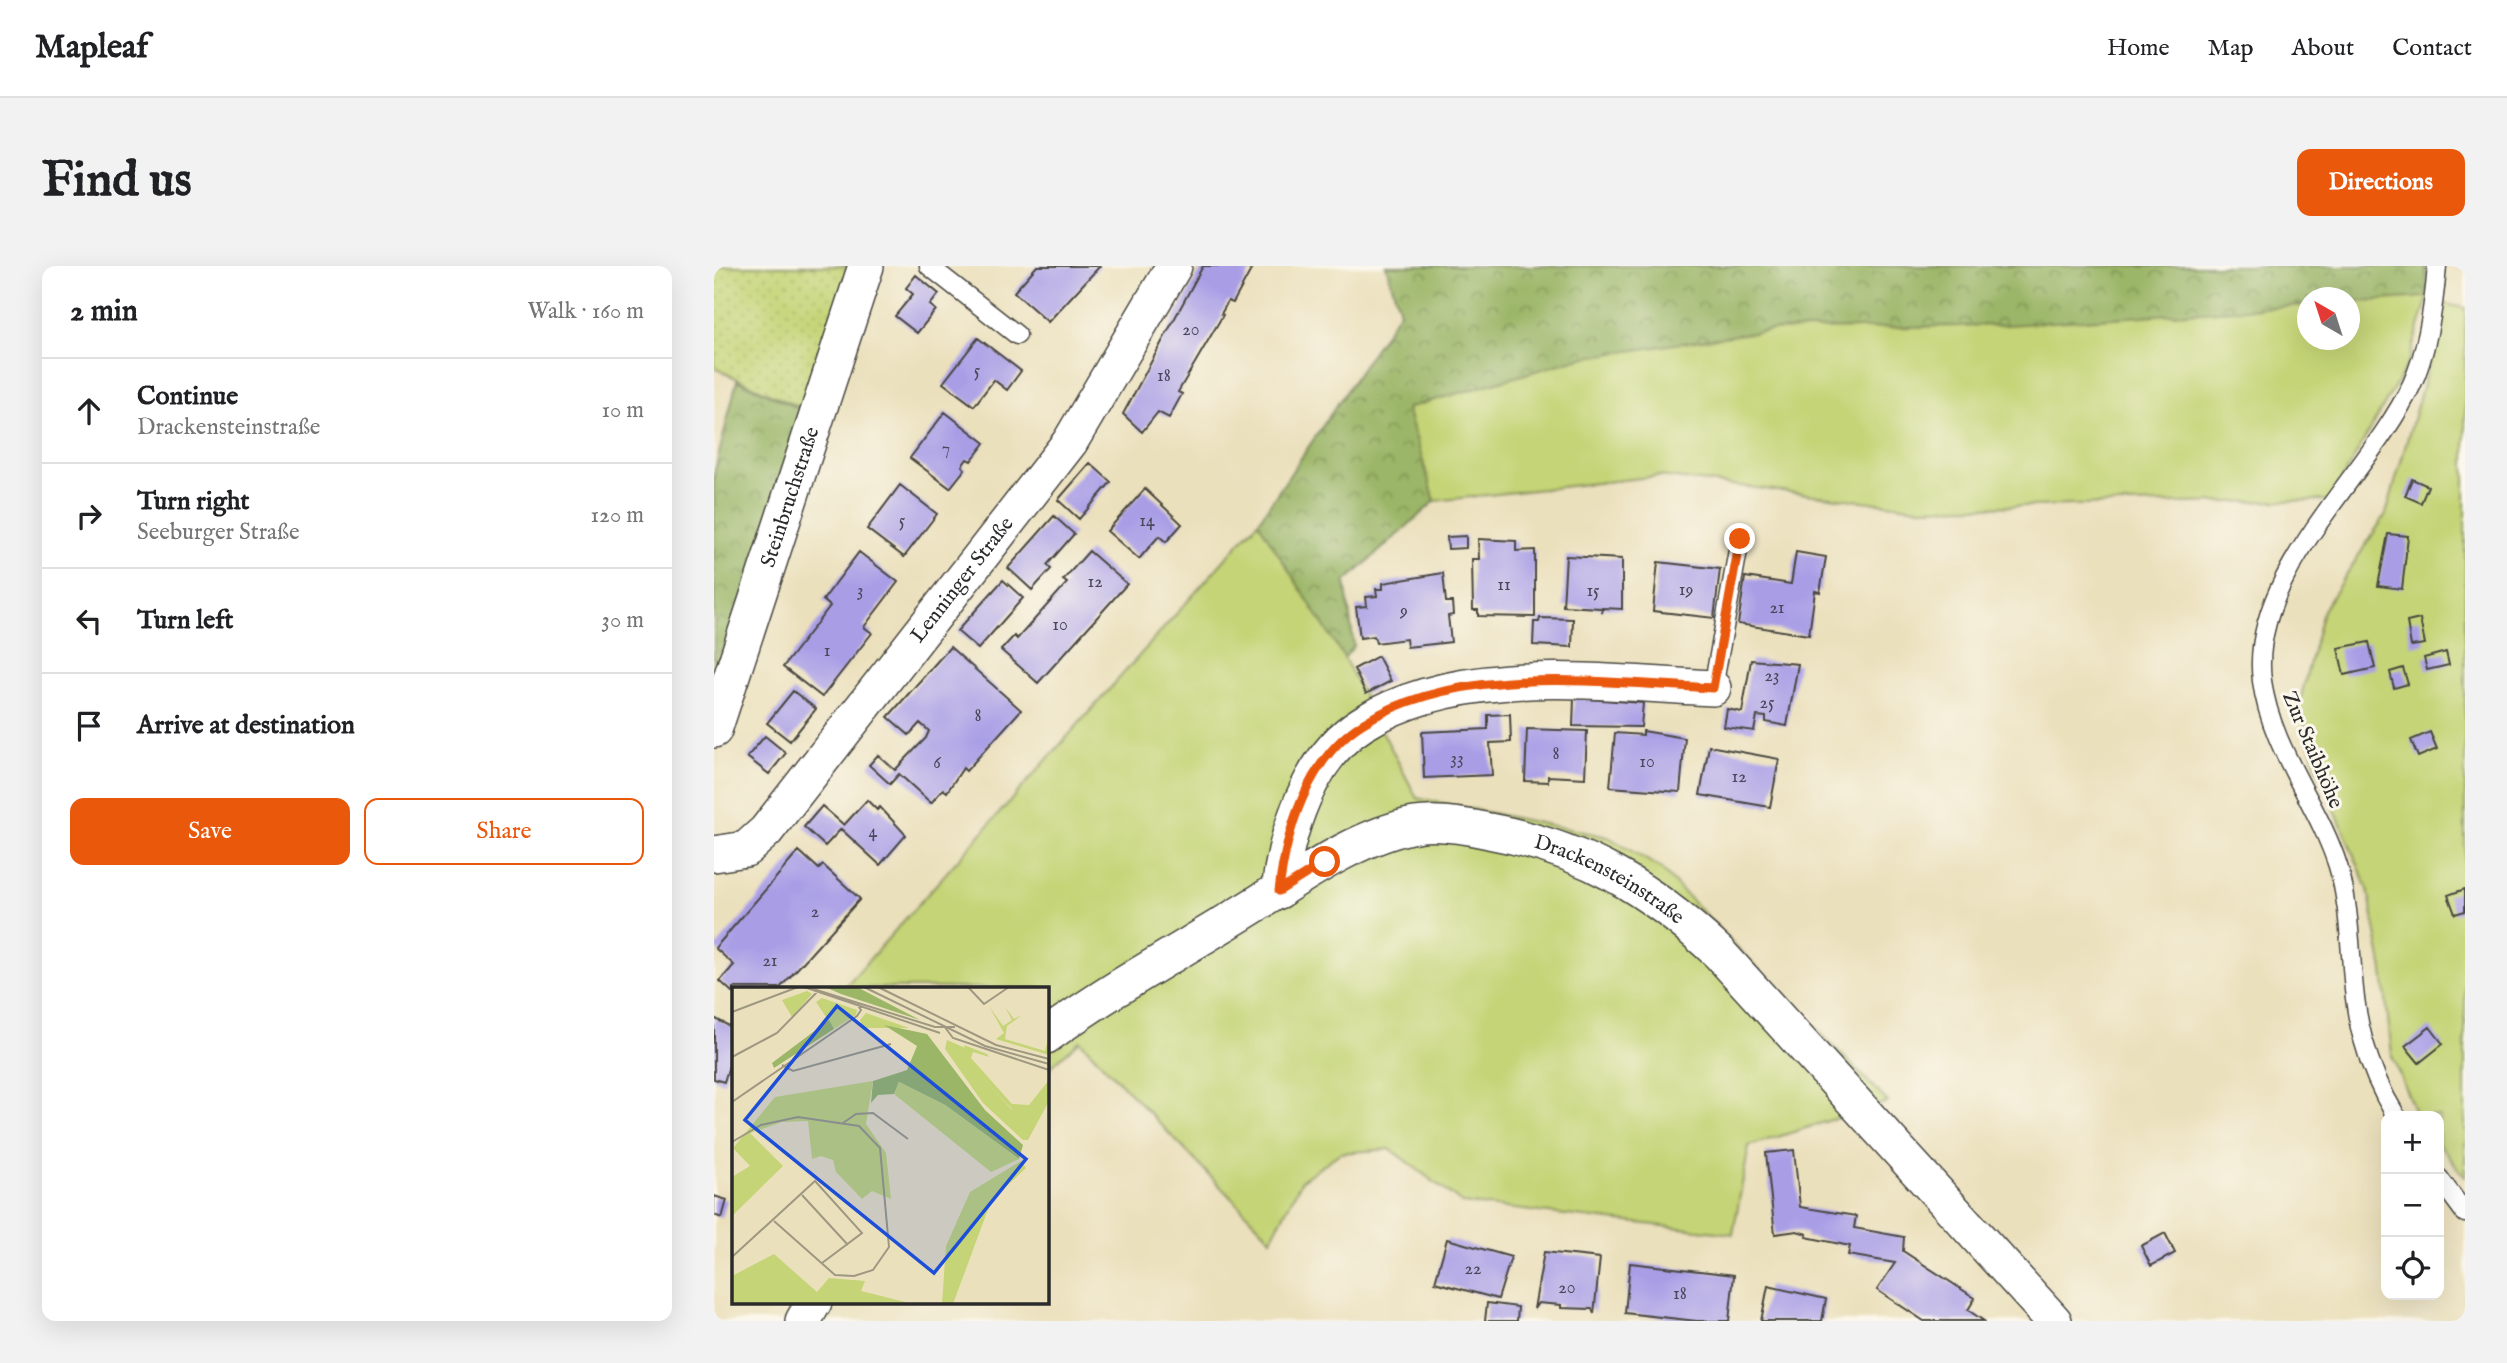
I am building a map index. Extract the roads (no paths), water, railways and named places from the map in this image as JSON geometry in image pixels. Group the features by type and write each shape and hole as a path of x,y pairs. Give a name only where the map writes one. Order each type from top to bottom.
{"street":[{"name":"Steinbruchstraße","path":"714,730 866,266"},
{"name":"Lenninger Straße","path":"714,854 746,849 766,831 783,810 1070,442 1174,266"},
{"path":"1279,891 1284,850 1309,785 1333,752 1360,725 1399,705 1439,693 1539,680 1713,688"},
{"name":"Drackensteinstraße","path":"1048,1035 1325,862 1382,836 1416,825 1463,826 1508,834 1560,849 1601,865 1641,888 1677,914 1719,953 2054,1321"},
{"path":"803,1321 813,1304"}],"lane":[{"path":"929,266 1017,335"},
{"name":"Zur Staibhöhe","path":"2394,1111 2375,1073 2362,1037 2347,905 2337,865 2272,721 2261,677 2268,622 2275,596 2289,568 2390,422 2412,383 2435,299 2437,266"},
{"path":"1713,688 1740,539"},
{"path":"2444,1185 2465,1213"}]}
